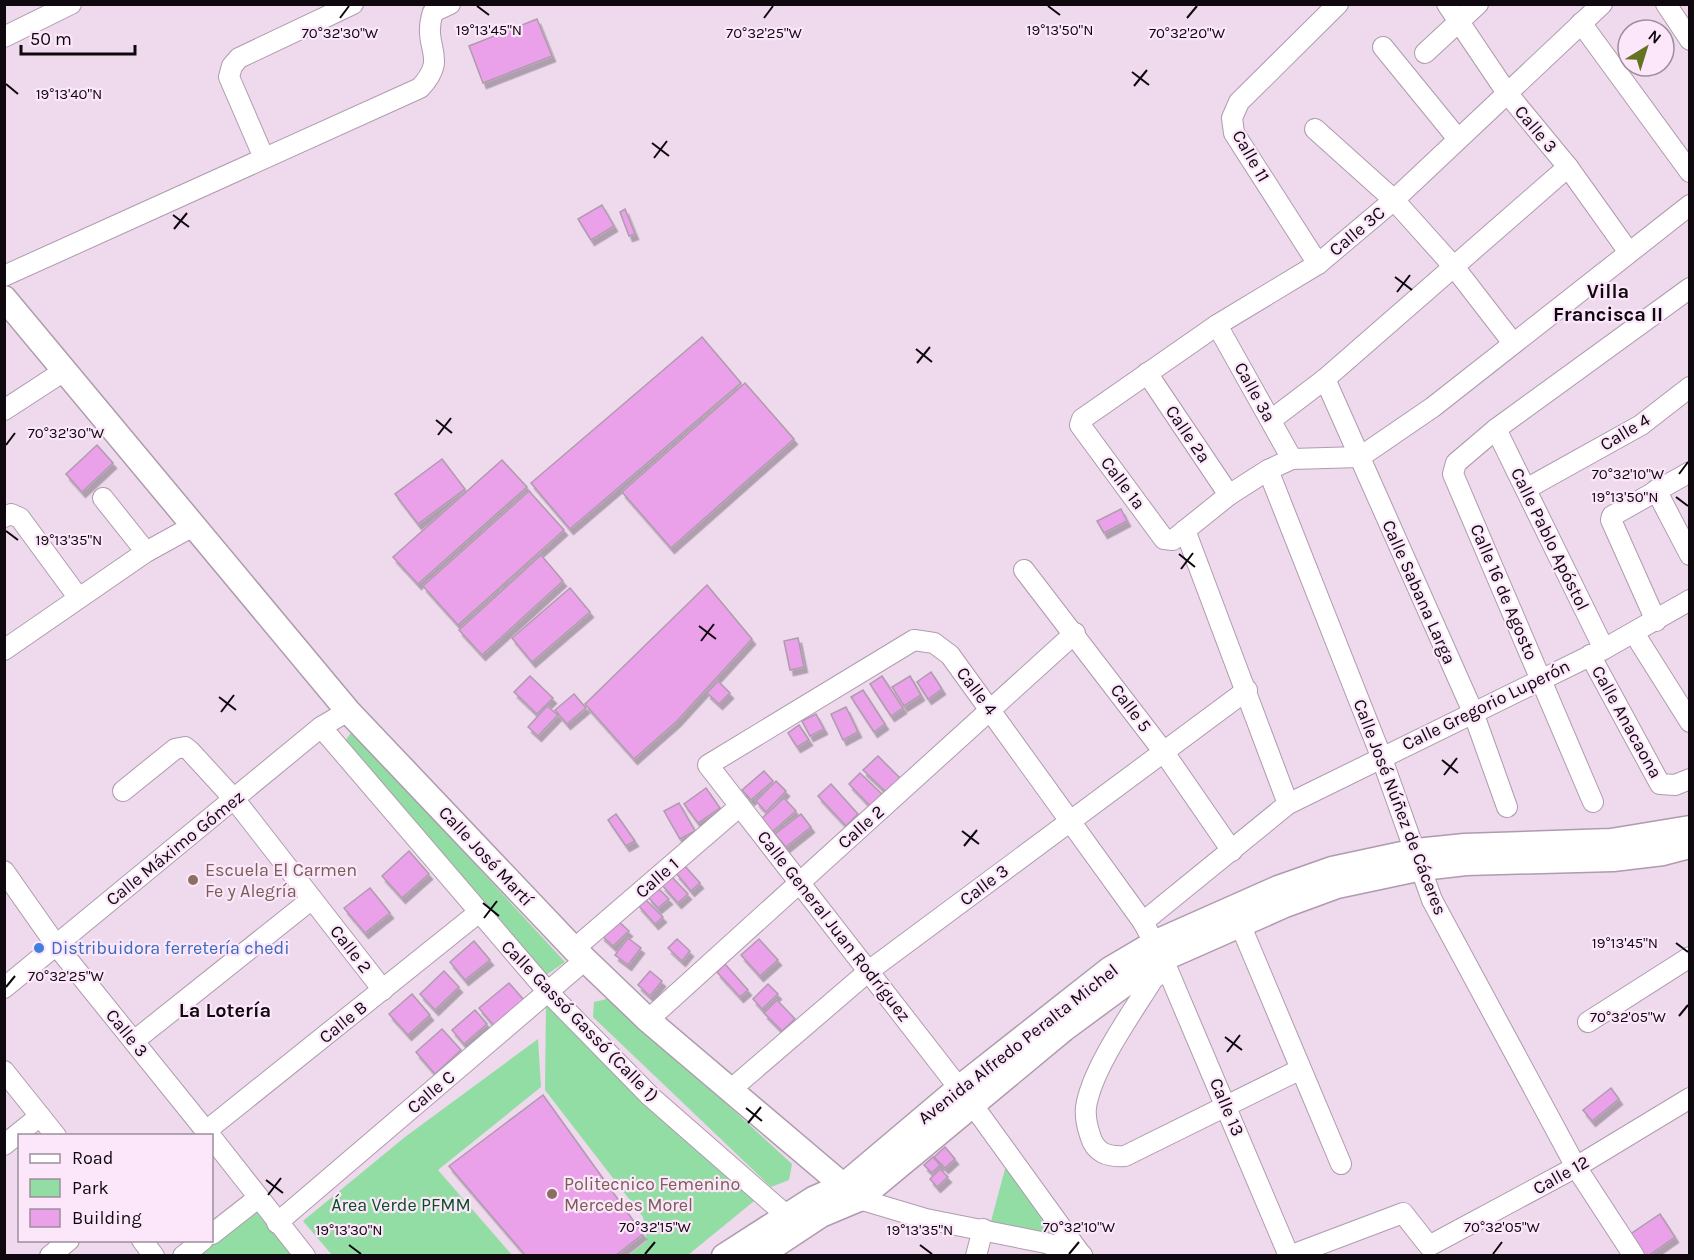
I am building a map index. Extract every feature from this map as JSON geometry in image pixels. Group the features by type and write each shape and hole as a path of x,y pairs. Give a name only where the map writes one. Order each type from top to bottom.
{"main road":[{"name":"Calle José Martí","path":"4,298 348,711 580,955 648,1020 851,1193"},
{"name":"Avenida Alfredo Peralta Michel","path":"759,1256 851,1193 966,1096 1064,1029 1156,948 1278,888 1332,869 1419,860 1504,854 1613,859 1658,844 1689,828"},
{"name":"Avenida Alfredo Peralta Michel","path":"1658,844 1689,846"},
{"name":"Avenida Alfredo Peralta Michel","path":"1156,948 1240,924 1337,886 1419,860"},
{"name":"Avenida Alfredo Peralta Michel","path":"724,1256 813,1199 851,1193"}],"street":[{"path":"4,37 71,4"},
{"path":"264,158 229,77 232,66 239,58 353,4"},
{"path":"4,276 420,88 431,76 436,62 428,27 433,12 450,4"},
{"name":"Calle 11","path":"1318,264 1234,133 1232,118 1239,102 1338,4"},
{"name":"Calle 3","path":"1447,4 1507,93 1568,167 1628,251"},
{"path":"1425,53 1478,4"},
{"name":"Calle 3C","path":"1082,419 1217,326 1318,264 1394,200 1602,4"},
{"path":"1666,4 1689,40"},
{"path":"1581,23 1689,172"},
{"path":"1383,47 1458,139"},
{"path":"1315,129 1394,200 1455,268 1513,343"},
{"path":"1270,420 1325,379 1455,268 1568,167"},
{"path":"1288,804 1247,690 1179,535 1229,495 1268,470 1292,459 1360,457 1433,407 1689,205"},
{"name":"Calle 16 de Agosto","path":"1593,802 1453,474 1456,463 1496,429 1689,288"},
{"name":"Calle 3a","path":"1217,326 1292,459"},
{"path":"4,410 64,370"},
{"name":"Calle 2a","path":"1147,373 1229,495"},
{"name":"Calle Sabana Larga","path":"1325,379 1473,712 1507,807"},
{"name":"Calle 4","path":"1526,489 1641,424 1689,387"},
{"name":"Calle 1a","path":"1082,419 1081,427 1164,539 1179,535"},
{"name":"Calle Pablo Apóstol","path":"1496,429 1526,489 1597,652"},
{"name":"Calle José Núñez de Cáceres","path":"1268,470 1382,756 1432,900 1576,1167 1634,1256"},
{"path":"1656,621 1611,520 1616,513 1689,472"},
{"path":"1656,490 1689,555"},
{"path":"103,498 146,552"},
{"path":"4,517 11,514 20,518 78,597"},
{"path":"4,650 146,552 195,525"},
{"name":"Calle 5","path":"1024,570 1075,633 1163,750 1232,850"},
{"name":"Calle Gregorio Luperón","path":"1299,1070 1125,1156 1109,1157 1100,1152 1092,1142 1086,1108 1092,1085 1116,1039 1153,979 1156,948 1232,850 1288,804 1688,605"},
{"name":"Calle 2","path":"648,1020 1075,633"},
{"path":"1634,633 1689,722"},
{"name":"Calle 4","path":"708,765 914,640 927,641 942,648 991,709 1156,948"},
{"name":"Calle Anacaona","path":"1597,652 1660,784 1666,787 1689,779"},
{"name":"Calle 3","path":"729,1091 870,970 1163,750 1247,690"},
{"name":"Calle Máximo Gómez","path":"4,988 321,727 348,711"},
{"name":"Calle Gassó Gassó (Calle 1)","path":"321,727 548,992 651,1096 786,1215"},
{"name":"Calle 2","path":"123,791 179,747 190,751 235,800 383,990"},
{"name":"Calle General Juan Rodríguez","path":"708,765 966,1096 1082,1256"},
{"name":"Calle 1","path":"580,955 740,806"},
{"name":"Calle 3","path":"4,871 56,945 208,1134"},
{"path":"134,1041 312,899"},
{"name":"Calle B","path":"210,1134 478,913"},
{"path":"1240,924 1299,1070 1341,1164"},
{"name":"Calle 13","path":"1156,948 1227,1106 1289,1256"},
{"name":"Calle C","path":"277,1223 548,992 580,955"},
{"path":"1588,1022 1689,957"},
{"path":"4,1071 54,1134"},
{"name":"Calle 12","path":"1289,1256 1404,1213 1429,1246 1576,1167 1689,1098"},
{"path":"4,1145 40,1116"},
{"name":"Calle 3","path":"213,1140 305,1256"},
{"name":"Calle José Martí","path":"851,1193 926,1219 1046,1243 1082,1256"},
{"path":"213,1233 258,1198"},
{"path":"976,1256 983,1229"},
{"path":"50,1256 67,1242"},
{"path":"144,1242 154,1256"},
{"path":"183,1256 200,1242"}],"green space":[{"path":"352,731 565,962 546,975 344,743"},
{"path":"611,998 792,1164 789,1180 771,1187 593,1017 594,1002"},
{"path":"546,1005 759,1197 688,1255 629,1255 647,1241 643,1217 545,1090"},
{"name":"Área Verde PFMM","path":"538,1039 541,1087 438,1170 512,1255 332,1255 303,1221 405,1137"},
{"path":"1008,1158 1065,1247 990,1225"},
{"path":"255,1208 295,1256 196,1256"}],"building":[{"path":"537,19 552,56 483,83 469,46"},
{"path":"602,205 614,226 591,240 578,219"},
{"path":"625,209 635,234 629,236 620,212"},
{"path":"702,337 741,383 570,529 531,483"},
{"path":"745,383 794,439 671,548 622,492"},
{"path":"97,445 113,463 82,492 66,474"},
{"path":"442,459 465,489 418,524 395,494"},
{"path":"502,460 527,487 418,584 393,557"},
{"path":"529,491 564,530 458,625 423,586"},
{"path":"1121,509 1127,521 1104,533 1097,521"},
{"path":"541,555 563,581 482,655 459,630"},
{"path":"707,585 752,639 677,721 634,759 585,704"},
{"path":"570,588 590,612 532,662 512,638"},
{"path":"798,638 804,667 790,670 784,641"},
{"path":"931,672 942,689 928,699 917,682"},
{"path":"530,676 553,698 537,714 514,692"},
{"path":"882,676 903,708 891,716 870,684"},
{"path":"910,676 921,695 904,706 892,687"},
{"path":"718,681 730,693 719,704 707,693"},
{"path":"863,690 885,724 874,732 851,697"},
{"path":"574,694 586,708 567,724 555,710"},
{"path":"547,706 558,715 538,736 528,727"},
{"path":"846,707 858,732 843,740 831,714"},
{"path":"816,714 824,729 810,736 802,721"},
{"path":"799,725 809,740 797,747 788,733"},
{"path":"878,756 900,778 886,792 863,770"},
{"path":"764,771 773,781 751,800 742,790"},
{"path":"860,773 885,797 873,809 849,784"},
{"path":"776,781 786,791 766,812 756,801"},
{"path":"831,784 858,814 846,826 818,796"},
{"path":"706,788 720,808 698,823 684,804"},
{"path":"784,798 796,811 772,832 761,819"},
{"path":"679,803 695,831 680,839 664,811"},
{"path":"616,814 635,841 626,846 608,820"},
{"path":"801,814 811,827 786,847 775,834"},
{"path":"409,851 429,874 402,898 382,876"},
{"path":"685,866 700,883 691,891 676,873"},
{"path":"672,877 688,894 678,903 662,885"},
{"path":"370,888 390,913 365,933 344,908"},
{"path":"658,888 669,899 658,908 648,897"},
{"path":"645,899 663,917 655,924 638,905"},
{"path":"616,919 629,931 613,946 601,935"},
{"path":"628,938 641,948 628,965 615,955"},
{"path":"677,939 690,951 682,961 668,948"},
{"path":"759,939 778,960 760,976 741,955"},
{"path":"474,941 490,960 465,980 450,962"},
{"path":"725,964 748,990 740,997 717,972"},
{"path":"444,971 459,987 435,1010 420,994"},
{"path":"650,971 662,981 650,996 638,985"},
{"path":"509,983 524,1000 494,1026 479,1008"},
{"path":"768,984 778,994 762,1009 753,999"},
{"path":"412,994 430,1015 408,1035 389,1014"},
{"path":"777,1000 795,1019 782,1031 764,1013"},
{"path":"475,1010 487,1024 464,1044 452,1030"},
{"path":"442,1029 461,1050 435,1074 416,1052"},
{"path":"1611,1088 1619,1099 1592,1121 1583,1110"},
{"path":"543,1095 643,1234 615,1256 526,1256 449,1166"},
{"path":"945,1147 955,1159 945,1168 934,1157"},
{"path":"933,1157 940,1165 932,1173 924,1165"},
{"path":"940,1169 948,1177 937,1187 930,1179"},
{"path":"1660,1214 1675,1237 1648,1256 1643,1256 1629,1235"}],"place":[{"name":"Escuela El Carmen Fe y Alegría","path":"193,880"},
{"name":"Distribuidora ferretería chedi","path":"39,948"},
{"name":"Politecnico Femenino Mercedes Morel","path":"552,1194"}],"district":[{"name":"Villa Francisca II","path":"1608,302"},
{"name":"La Lotería","path":"225,1010"}]}
